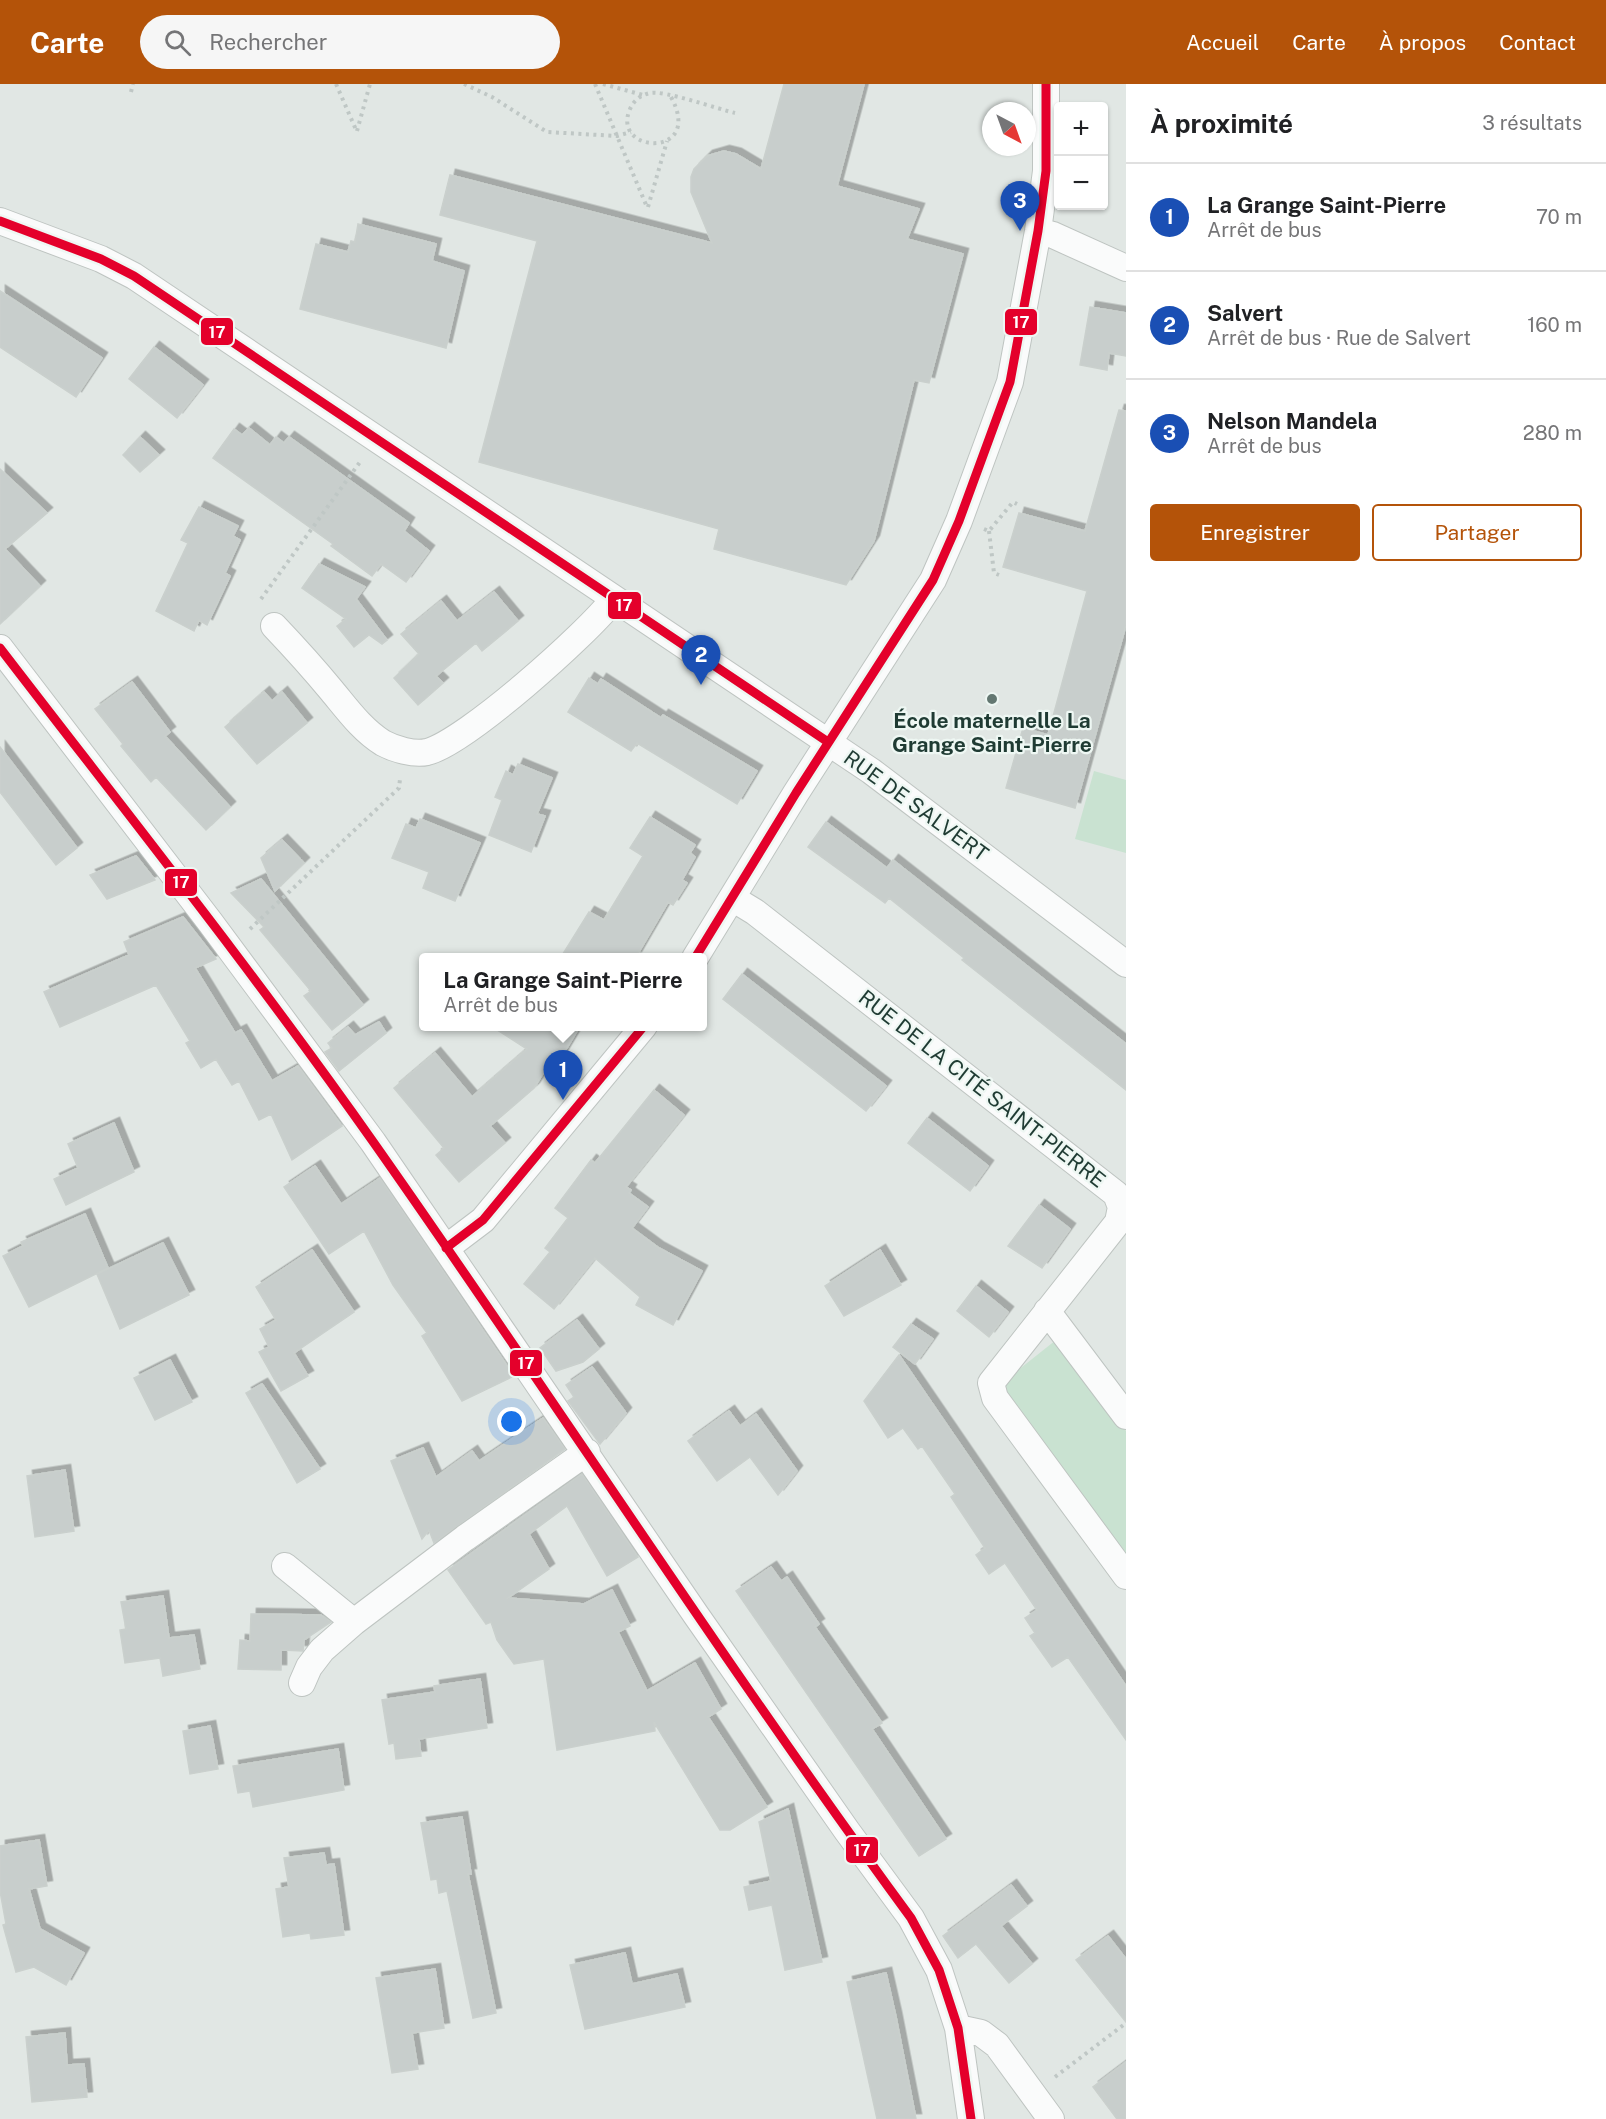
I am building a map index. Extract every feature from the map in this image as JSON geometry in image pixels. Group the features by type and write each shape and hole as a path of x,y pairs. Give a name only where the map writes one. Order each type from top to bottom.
{"street":[{"path":"698,953 828,742 933,580 959,521 1010,382 1038,231 1046,171 1046,84"},
{"name":"RUE DE SALVERT","path":"0,221 101,259 134,276 613,600 828,742 929,814 1126,964"},
{"path":"1038,231 1053,235 1126,268"},
{"path":"274,626 365,730 384,744 405,751 424,753 447,745 473,726 573,641 602,614 613,600"},
{"path":"0,648 229,948 373,1142 587,1452 696,1616 911,1918 939,1970 958,2028 971,2119"},
{"name":"RUE DE LA CITÉ SAINT-PIERRE","path":"732,898 755,912 1116,1194 1121,1207 1118,1222 991,1383 995,1398 1126,1576"},
{"path":"446,1248 483,1220 640,1031"},
{"path":"1047,1311 1126,1416"},
{"path":"302,1683 309,1667 322,1650 354,1622 465,1538 587,1452"},
{"path":"285,1566 354,1622"},
{"path":"958,2028 989,2038 1051,2119"}],"path":[{"path":"131,92 133,84"},
{"path":"337,84 357,132 370,84"},
{"path":"464,84 492,97 547,132 616,136 631,132"},
{"path":"595,84 647,207 667,141"},
{"path":"603,84 643,95"},
{"path":"671,96 679,117 674,135 667,141 653,145 644,143 631,132 627,114 636,99 643,95 653,92 671,96 735,113"},
{"path":"274,626 257,604 376,439"},
{"path":"989,531 994,573 999,575"},
{"path":"229,948 399,788 405,751"},
{"path":"1033,2094 1126,2023"}],"green space":[{"path":"1094,771 1126,780 1126,853 1075,839"},
{"path":"1056,1340 1126,1431 1126,1561 998,1386"}],"building":[{"path":"784,84 864,84 837,186 919,209 907,239 963,254 929,383 914,380 874,541 846,585 714,549 719,529 479,462 537,241 440,215 450,175 712,243 691,192 691,177 694,169 707,156 724,151 736,154 761,169"},
{"path":"358,224 436,244 432,261 464,271 446,348 300,309 316,244 348,252 351,241 355,242"},
{"path":"0,291 102,358 76,397 0,347"},
{"path":"1090,307 1126,313 1126,356 1109,353 1107,370 1080,365"},
{"path":"154,347 203,385 177,418 129,379"},
{"path":"1119,410 1126,411 1126,625 1075,808 1006,788 1023,728 1048,735 1087,591 1003,567 1019,513 1085,531"},
{"path":"249,428 270,445 276,437 284,443 289,437 409,523 404,531 429,551 406,582 381,564 372,576 331,546 333,544 213,458 234,429 242,435"},
{"path":"140,437 159,455 140,472 123,455"},
{"path":"0,469 47,513 5,549 40,586 0,624"},
{"path":"199,507 238,526 233,536 240,540 225,573 230,576 207,625 199,620 194,631 156,611 188,543 181,540"},
{"path":"319,564 365,587 356,599 387,640 382,644 369,635 354,647 337,626 346,619 302,588"},
{"path":"494,592 518,621 482,651 476,643 436,676 443,683 418,705 394,678 419,654 401,634 441,601 457,621"},
{"path":"589,678 598,684 601,679 661,718 663,715 757,771 737,804 637,743 631,751 568,712"},
{"path":"132,682 170,732 165,736 230,807 206,830 156,777 151,782 121,746 123,744 95,709"},
{"path":"264,692 272,701 282,692 307,723 257,764 225,727"},
{"path":"0,747 77,848 56,865 0,792"},
{"path":"518,764 552,778 537,814 545,816 531,852 489,835 502,800 495,797 506,771 513,775"},
{"path":"650,817 695,845 690,853 695,857 682,880 687,883 673,905 668,902 638,953 563,953 589,912 604,920 643,856 630,848"},
{"path":"420,819 480,843 455,901 423,888 429,872 392,858 406,824 416,828"},
{"path":"826,822 887,868 893,860 1126,1044 1126,1090 962,960 964,958 889,898 885,903 808,847"},
{"path":"282,840 304,863 275,891 261,858"},
{"path":"136,856 155,880 107,899 90,875"},
{"path":"261,879 363,1005 332,1030 304,996 311,991 260,930 264,927 231,893"},
{"path":"183,917 216,959 195,968 235,1033 241,1030 272,1081 298,1066 342,1126 292,1160 271,1114 259,1120 239,1081 232,1085 216,1059 201,1068 186,1043 190,1041 156,985 60,1027 44,992 129,955 124,942"},
{"path":"742,974 886,1086 866,1111 723,999"},
{"path":"379,1022 386,1033 339,1071 325,1052 332,1048 328,1043 348,1027 355,1035"},
{"path":"499,1031 577,1031 561,1058 555,1054 534,1088 490,1126 505,1143 459,1182 436,1155 444,1148 394,1088 435,1053 472,1097 527,1049"},
{"path":"654,1090 684,1115 626,1187 631,1190 629,1193 648,1207 632,1228 659,1248 702,1271 673,1325 636,1305 640,1297 595,1258 554,1309 524,1284 550,1252 545,1248 568,1218 555,1208 591,1160 595,1163"},
{"path":"927,1118 988,1166 970,1191 908,1143"},
{"path":"114,1123 134,1172 66,1205 54,1179 78,1168 68,1144"},
{"path":"315,1166 341,1204 380,1178 514,1376 462,1401 422,1336 427,1333 393,1285 364,1231 329,1254 284,1187"},
{"path":"1039,1205 1070,1229 1042,1268 1008,1246"},
{"path":"85,1214 108,1268 29,1307 3,1256 23,1246 21,1242"},
{"path":"163,1243 189,1295 120,1329 97,1274"},
{"path":"312,1250 354,1312 294,1353 308,1376 281,1391 259,1352 269,1347 260,1329 276,1320 256,1287"},
{"path":"880,1250 901,1285 844,1316 825,1286"},
{"path":"976,1286 1008,1312 989,1337 957,1311"},
{"path":"577,1320 599,1349 583,1362 556,1371 540,1348"},
{"path":"911,1324 933,1339 915,1364 893,1347"},
{"path":"899,1355 1126,1686 1126,1740 1068,1657 1052,1667 1030,1636 1035,1633 1025,1618 1037,1610 1005,1563 989,1574 976,1555 985,1548 951,1497 955,1494 922,1446 918,1449 903,1428 888,1438 864,1401"},
{"path":"170,1360 192,1402 155,1420 134,1378"},
{"path":"592,1367 626,1413 600,1444 568,1401 574,1397 566,1385"},
{"path":"262,1384 320,1469 297,1483 246,1393"},
{"path":"729,1411 740,1426 756,1414 797,1471 778,1495 750,1457 717,1481 688,1441"},
{"path":"543,1418 565,1449 434,1543 429,1530 422,1539 391,1461 423,1448 436,1477 472,1451 479,1461"},
{"path":"65,1470 74,1531 35,1537 27,1476"},
{"path":"582,1474 638,1557 607,1576 567,1506 529,1534 549,1569 508,1598 584,1604 612,1590 630,1626 618,1632 647,1691 695,1663 721,1709 708,1717 767,1807 730,1830 720,1830 654,1722 655,1731 557,1750 544,1659 514,1664 497,1640 491,1622 486,1624 448,1570"},
{"path":"771,1567 781,1581 787,1577 819,1624 815,1627 882,1723 872,1729 946,1839 919,1856 736,1591"},
{"path":"163,1596 169,1638 194,1635 200,1669 163,1676 160,1658 125,1663 120,1630 126,1629 121,1602"},
{"path":"251,1614 321,1615 331,1622 304,1640 303,1651 281,1650 281,1670 238,1669 240,1640 250,1641"},
{"path":"480,1679 487,1728 419,1739 421,1756 396,1759 394,1743 389,1744 382,1700 435,1692 434,1686"},
{"path":"210,1726 218,1769 190,1774 183,1731"},
{"path":"338,1749 344,1790 253,1807 250,1791 238,1793 233,1766"},
{"path":"788,1809 822,1962 785,1970 772,1905 749,1910 744,1887 771,1881 759,1822"},
{"path":"462,1817 471,1874 468,1874 496,2013 473,2018 447,1891 439,1893 437,1879 431,1880 421,1823"},
{"path":"39,1840 47,1886 29,1889 40,1929 84,1953 66,1985 34,1967 16,1972 3,1925 6,1924 0,1891 0,1846"},
{"path":"324,1853 326,1865 334,1864 344,1935 311,1939 310,1933 283,1937 276,1889 289,1887 284,1858"},
{"path":"1011,1885 1027,1906 1001,1926 1032,1964 1009,1983 976,1944 958,1958 943,1936"},
{"path":"1108,1936 1126,1959 1126,2022 1076,1960"},
{"path":"625,1953 632,1984 677,1974 685,2007 585,2029 570,1965"},
{"path":"435,1969 444,2028 412,2033 418,2069 392,2073 376,1978"},
{"path":"886,1973 916,2119 877,2119 847,1982"},
{"path":"65,2033 67,2065 84,2064 87,2097 32,2102 26,2037"},
{"path":"1126,2062 1126,2119 1117,2119 1093,2087"}],"transit line":[{"name":"17","path":"698,953 796,793 933,580 959,521 1010,382 1038,231 1046,171 1046,84"},
{"name":"17","path":"0,221 101,259 134,276 828,742"},
{"name":"17","path":"0,648 190,894 329,1080 774,1726 911,1918 939,1970 958,2028 971,2119"},
{"name":"17","path":"446,1248 483,1220 640,1031"}],"place":[{"name":"Nelson Mandela","path":"1020,231"},
{"name":"Salvert","path":"701,685"},
{"name":"École maternelle La Grange Saint-Pierre","path":"992,699"},
{"name":"La Grange Saint-Pierre","path":"563,1100"}]}
